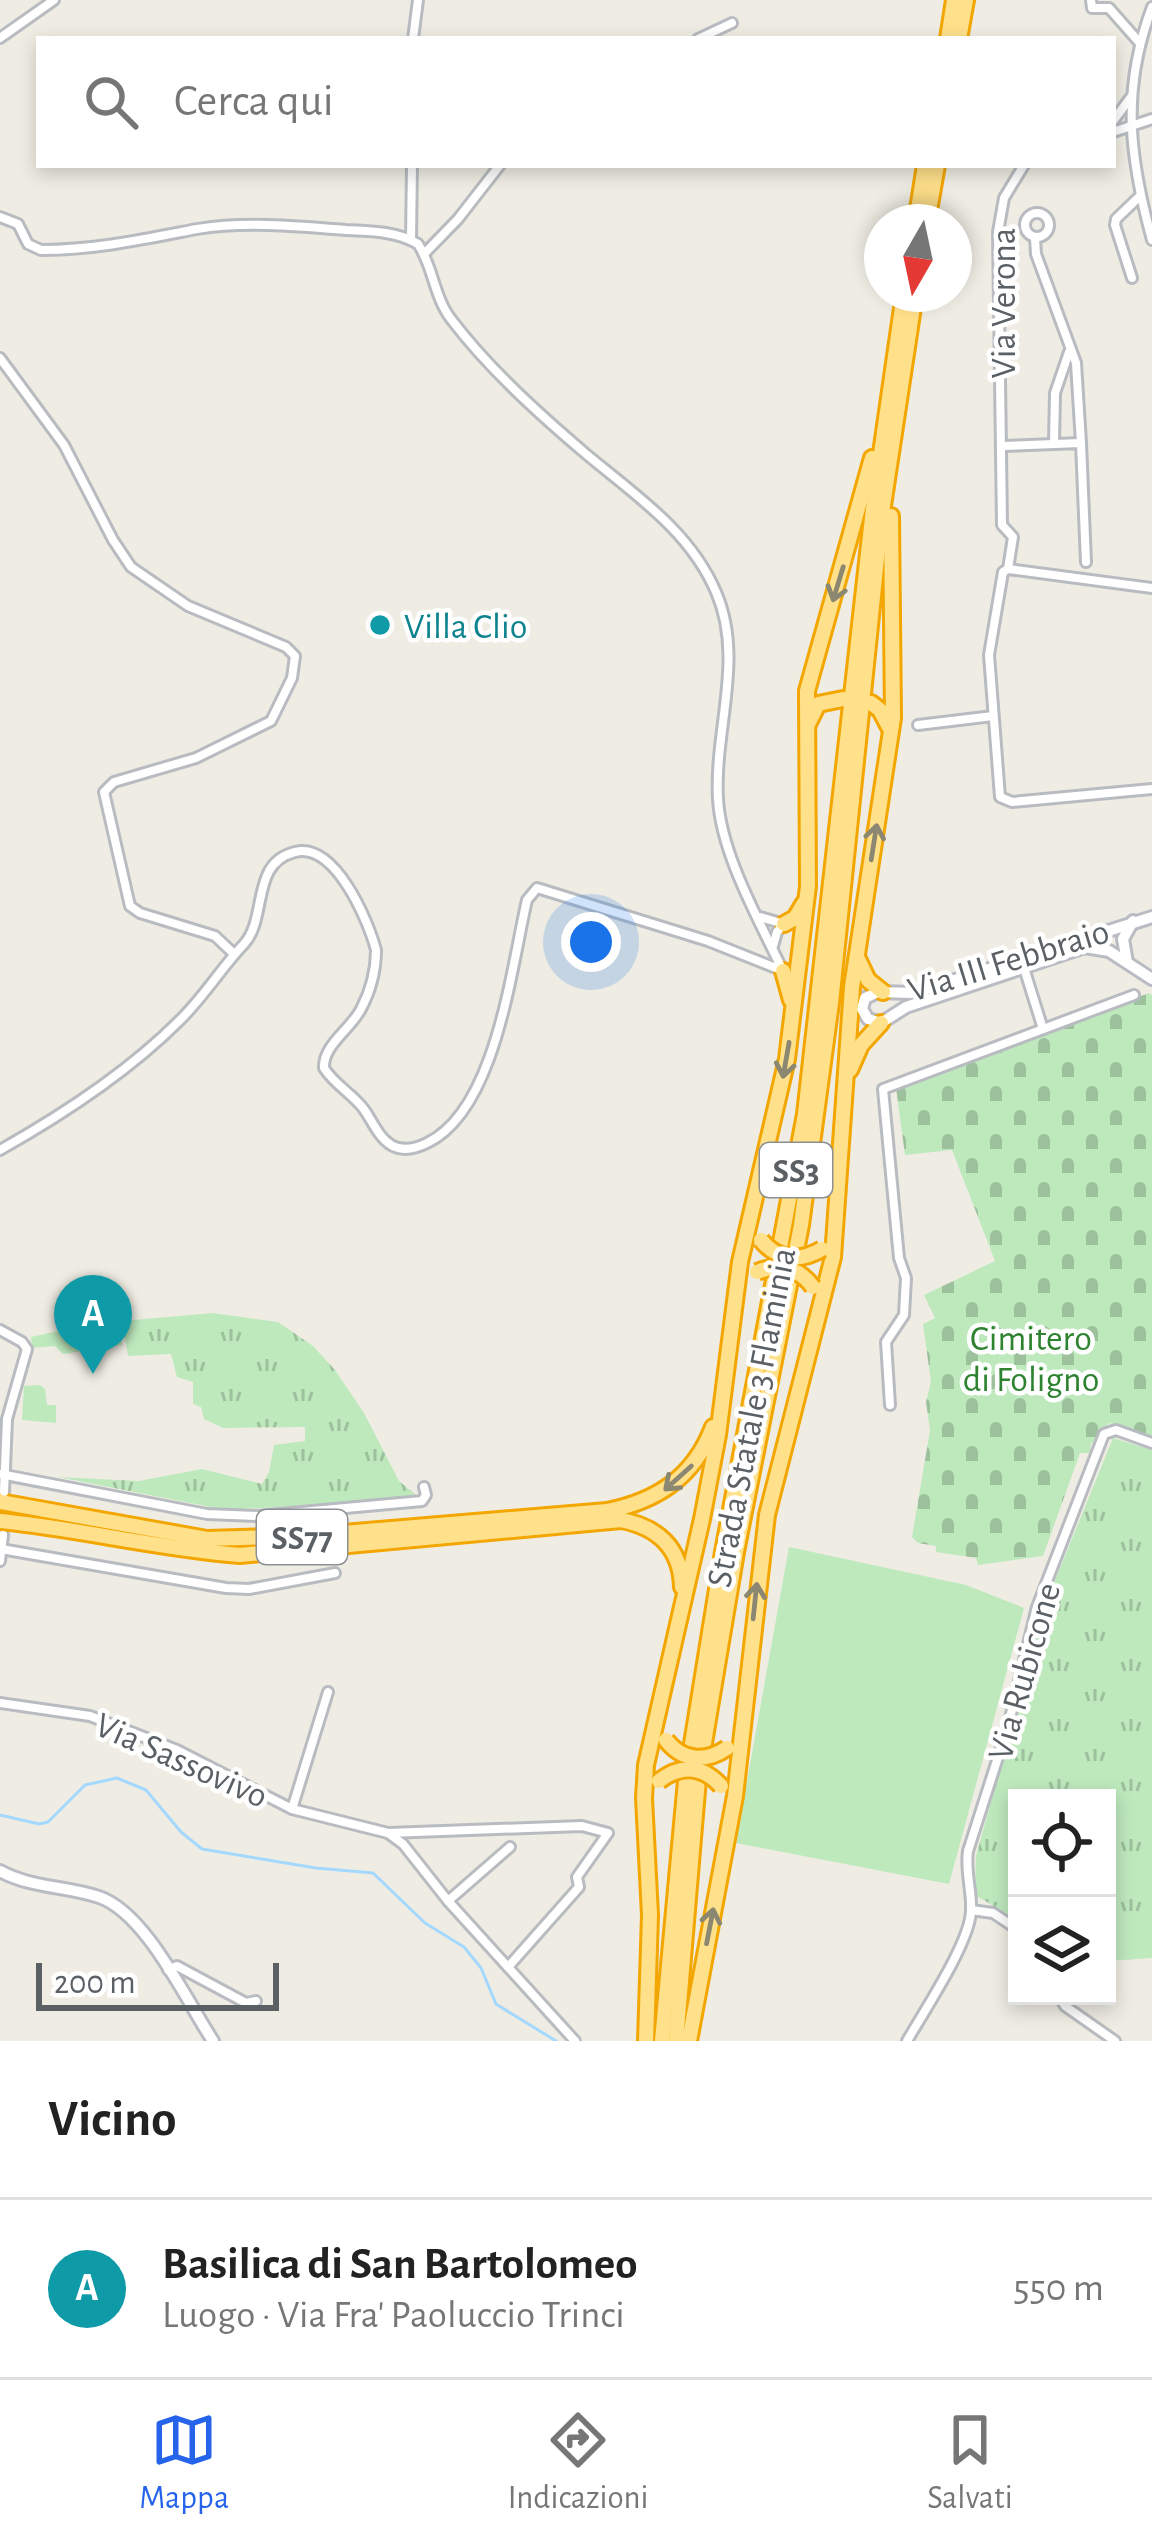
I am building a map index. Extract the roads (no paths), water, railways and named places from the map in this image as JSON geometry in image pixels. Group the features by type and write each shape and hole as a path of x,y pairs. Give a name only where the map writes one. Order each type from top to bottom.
{"highway":[{"path":"948,36 954,0"},
{"path":"959,36 965,0"},
{"path":"919,204 925,168"},
{"path":"930,204 936,168"},
{"name":"Strada Statale 3 Flaminia","path":"676,2041 698,1779 736,1552 801,1225 831,1003 903,312"},
{"name":"Strada Statale 3 Flaminia","path":"662,2041 686,1781 723,1552 805,1114 861,605 900,349 910,312"},
{"path":"689,2041 728,1834 767,1515 821,1311 835,1236 857,952 890,732 889,532 904,397 900,349"},
{"path":"646,2041 650,1915 646,1765 703,1519 740,1262 793,1016 808,886 807,691 900,349"},
{"path":"805,734 814,707 843,699"},
{"path":"871,703 880,710 890,732"},
{"path":"784,924 798,915 808,886"},
{"path":"857,952 868,980 883,992"},
{"path":"783,971 793,1016"},
{"path":"844,1092 855,1055 881,1023"},
{"path":"752,1219 761,1240 785,1257 806,1256 835,1236"},
{"path":"736,1303 741,1288 757,1272 775,1267 791,1269 812,1287 821,1311"},
{"name":"SS77","path":"2,1497 207,1539 290,1538 607,1511 664,1492 689,1470 704,1450 719,1412"},
{"name":"SS77","path":"1,1528 77,1529 188,1551 240,1555 621,1520 662,1536 677,1555 682,1604"},
{"path":"659,1709 666,1740 676,1752 695,1759 727,1748 743,1718"},
{"path":"646,1814 658,1781 685,1768 704,1772 721,1786 726,1798 728,1834"},
{"path":"636,2041 646,2018"}],"main road":[{"path":"1127,963 1123,939 1145,915"},
{"name":"Via III Febbraio","path":"883,992 914,993 1145,915"},
{"path":"883,992 869,994 862,1005 867,1018 881,1023 906,1007 1085,947 1109,951 1152,979"},
{"path":"0,1871 30,1883 98,1897 133,1918 213,2041"}],"street":[{"path":"0,38 54,0"},
{"path":"413,36 418,0"},
{"path":"1091,0 1092,8 1109,8 1139,42"},
{"path":"1152,7 1139,42 1131,123 1132,152 1152,240"},
{"path":"704,36 732,23"},
{"path":"1116,117 1132,96"},
{"path":"1116,130 1152,119"},
{"path":"1116,121 1131,123"},
{"path":"1116,135 1132,152"},
{"path":"411,240 412,168"},
{"path":"424,254 498,168"},
{"name":"Via Verona","path":"1022,168 1004,198 998,232 1002,525 1013,537 989,655 1000,797 1005,801 1152,788"},
{"path":"1132,278 1114,225 1140,196"},
{"path":"0,218 16,222 28,244 41,250 138,243 224,228 306,226 411,240 424,254 448,316 556,426 658,512 686,542 713,584 730,652 718,803 755,912 783,971"},
{"name":"Via Verona","path":"1035,238 1036,254 1080,389 1085,562"},
{"name":"Via Verona","path":"1054,444 1057,386 1070,350"},
{"path":"0,358 64,445 112,540 131,567 188,606 286,647 295,657 280,709 261,728 196,758 111,783 104,792 130,906 140,914 215,936 233,953"},
{"name":"Via Verona","path":"1057,386 1074,383 1080,389"},
{"path":"1002,446 1081,443"},
{"path":"1008,569 1152,588"},
{"path":"918,725 993,716"},
{"path":"0,1150 96,1091 162,1036 218,979 250,935 263,884 279,860 295,852 309,851 336,867 373,938 376,965 359,1012 327,1053 324,1068 391,1145 411,1149 451,1127 481,1076 492,1051 527,900 537,888 708,941 783,971"},
{"path":"755,912 766,921 784,924 775,936 774,951"},
{"path":"1024,968 1043,1029"},
{"path":"890,1405 886,1342 904,1315 906,1278 899,1258 883,1089 1135,995"},
{"path":"0,1330 27,1349 7,1419 2,1497"},
{"name":"Via Rubicone","path":"907,2041 965,1936 971,1910 968,1852 1008,1726 1037,1607 1104,1434 1116,1430 1152,1443"},
{"path":"2,1474 176,1509 236,1515 422,1501 424,1487"},
{"path":"0,1562 1,1528"},
{"path":"1,1549 226,1588 249,1589 335,1573"},
{"name":"Via Sassovivo","path":"292,1809 328,1692"},
{"name":"Via Sassovivo","path":"0,1703 91,1716 177,1750 292,1809 388,1833 582,1826 608,1833 577,1877 579,1887 508,1967"},
{"path":"388,1833 403,1844 574,2041"},
{"path":"448,1901 510,1846"},
{"path":"971,1910 993,1913 1008,1923"},
{"path":"167,1970 177,1966 246,2003 256,2001"},
{"path":"1064,2005 1114,2041"}],"waterway":[{"path":"0,1815 48,1822 85,1785 117,1778 146,1790 202,1849 373,1873 425,1923 464,1947 481,1968 496,2004 556,2041"}],"place":[{"name":"Villa Clio","path":"380,625"},
{"name":"Basilica di San Bartolomeo","path":"93,1374"}],"park label":[{"name":"Cimitero di Foligno","path":"1031,1358"}]}
